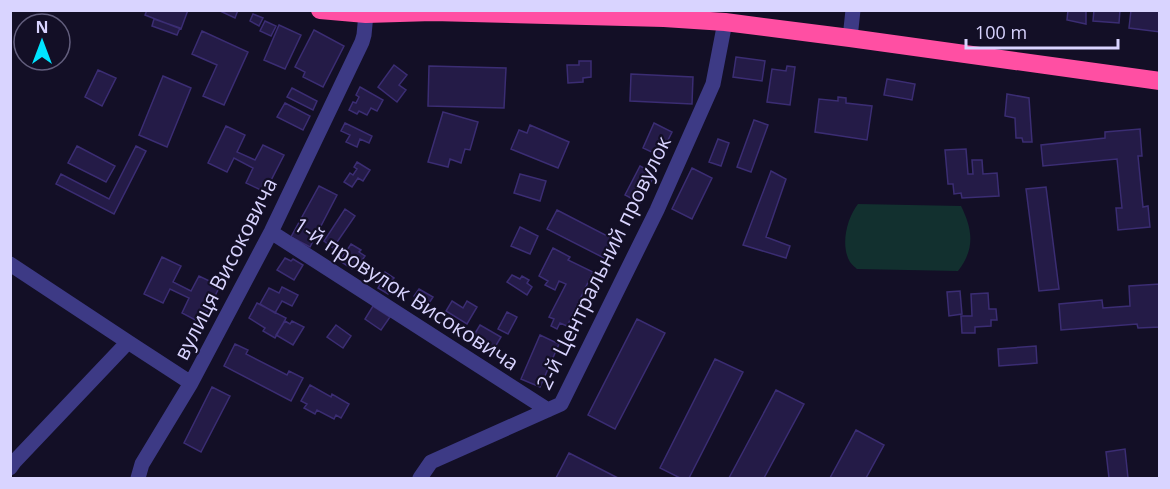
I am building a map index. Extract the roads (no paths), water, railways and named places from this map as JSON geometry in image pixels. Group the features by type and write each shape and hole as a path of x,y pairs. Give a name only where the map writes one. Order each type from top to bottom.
{"highway":[{"path":"320,10 366,14 416,11 664,18 725,22 1160,81"}],"street":[{"path":"850,38 853,10"},
{"name":"вулиця Високовича","path":"10,264 191,383 271,232 362,42 366,14"},
{"name":"2-й Центральний провулок","path":"420,478 431,462 561,404 657,210 713,84 725,22"},
{"name":"1-й провулок Високовича","path":"271,232 548,410"},
{"path":"10,468 128,342"},
{"path":"138,478 142,464 191,383"}]}
